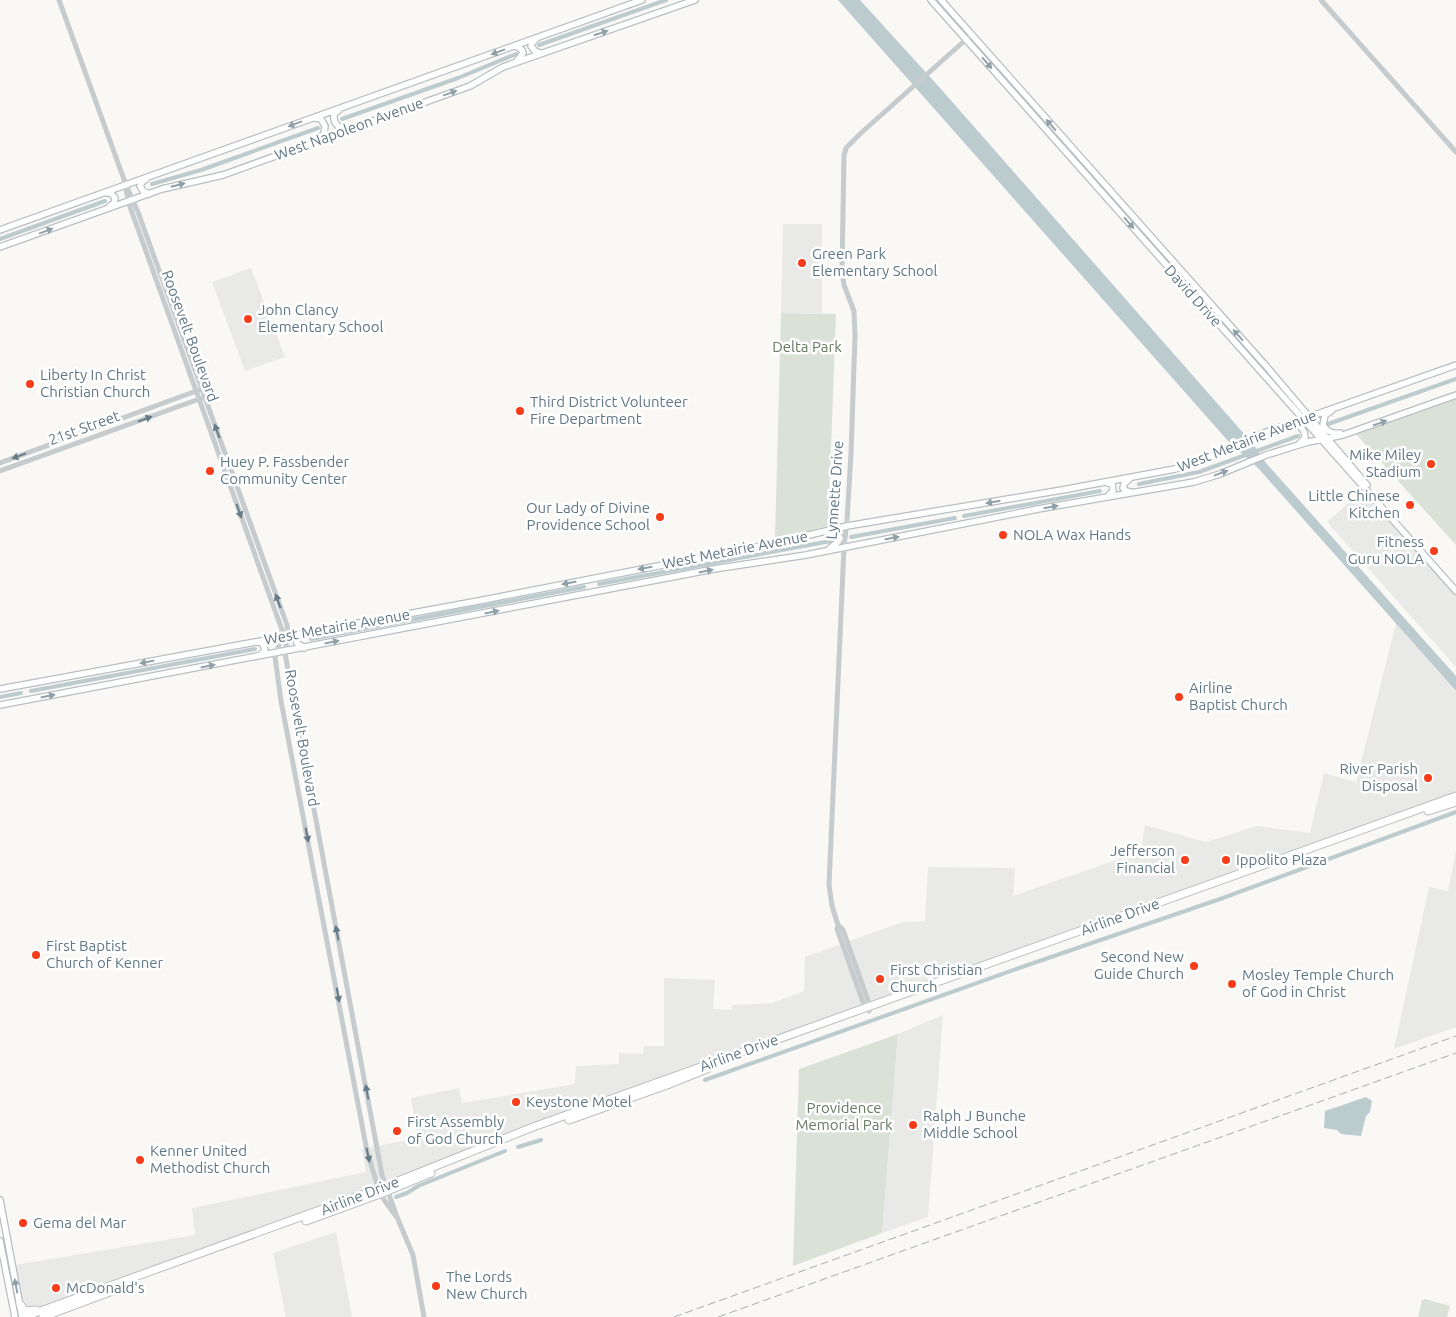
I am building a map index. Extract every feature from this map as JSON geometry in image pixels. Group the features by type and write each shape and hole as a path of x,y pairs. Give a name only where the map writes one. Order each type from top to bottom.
{"highway":[{"name":"Airline Drive","path":"42,1317 387,1189 533,1127 805,1032 1456,796"},
{"name":"Airline Drive","path":"868,1008 1456,802"},
{"name":"Airline Drive","path":"23,1317 379,1192"},
{"path":"20,1304 23,1310 28,1311 46,1306 53,1307"}],"main road":[{"name":"West Napoleon Avenue","path":"0,230 642,0"},
{"name":"West Napoleon Avenue","path":"0,247 149,194 223,175 470,86 503,67 516,62 695,0"},
{"name":"David Drive","path":"931,0 1166,265 1306,418"},
{"name":"David Drive","path":"941,0 1456,591"},
{"path":"538,38 532,43 532,49 544,52"},
{"path":"516,46 524,53 516,62"},
{"path":"1029,110 1034,106"},
{"path":"343,107 334,114 333,119 337,126 345,130"},
{"path":"314,117 320,119 325,126 324,134 316,140"},
{"path":"149,194 143,192 140,186 150,176"},
{"path":"106,192 111,193 115,198 114,203 106,209"},
{"name":"West Metairie Avenue","path":"0,689 478,601 771,544 847,526 1175,469 1196,463 1258,435 1456,365"},
{"name":"West Metairie Avenue","path":"0,705 714,569 822,552 1104,497 1194,482 1296,446 1362,429 1456,395"},
{"path":"1341,405 1325,415 1323,425 1325,429 1331,433 1362,429"},
{"path":"1289,424 1298,425 1304,432 1305,438 1296,446"},
{"path":"1132,492 1126,491 1123,488 1128,480 1135,476"},
{"path":"1104,482 1112,484 1114,488 1111,494 1104,497"},
{"name":"David Drive","path":"1361,482 1456,586"},
{"path":"822,552 834,546 840,538 837,532 824,532"},
{"path":"602,576 595,580 594,584 595,588 602,591"},
{"path":"302,633 296,639 299,646 304,648"},
{"path":"255,642 263,643 266,648 262,654 256,656"},
{"path":"0,1200 23,1317"},
{"path":"0,1241 15,1317"}],"street":[{"name":"Roosevelt Boulevard","path":"59,0 202,398 284,636 284,651 382,1175 397,1217"},
{"path":"1321,0 1456,152"},
{"name":"Lynnette Drive","path":"868,1008 843,930 838,925 830,900 829,876 854,375 854,311 844,285 842,270 844,155 846,148 861,133 971,35"},
{"name":"21st Street","path":"0,463 199,390"},
{"name":"21st Street","path":"0,471 202,398"},
{"name":"Roosevelt Boulevard","path":"284,636 275,659 282,701 367,1151 379,1192"},
{"path":"379,1192 397,1217 413,1255 424,1317"}],"shaded area":[{"path":"838,0 860,0 940,88 1253,444 1266,463 1456,676 1456,691 1258,468 1229,442"},
{"name":"Green Park Elementary School","path":"783,224 822,224 822,313 781,313"},
{"name":"John Clancy Elementary School","path":"251,268 285,357 245,371 212,282"},
{"path":"1363,490 1456,596 1456,667 1327,522"},
{"path":"1396,623 1456,692 1456,792 572,1109 371,1187 69,1299 31,1310 23,1306 15,1265 195,1235 192,1208 366,1172 362,1149 417,1138 411,1098 459,1088 462,1103 575,1084 576,1066 619,1064 619,1053 643,1054 644,1046 664,1046 664,978 715,980 713,1009 732,1010 732,1005 772,1003 804,991 805,957 903,922 925,921 928,867 1015,868 1013,896 1141,851 1145,825 1206,842 1257,826 1310,833 1324,773 1356,782"},
{"path":"1456,851 1456,1027 1394,1049 1429,887 1448,891"},
{"name":"Ralph J Bunche Middle School","path":"943,1015 928,1217 882,1233 898,1034"},
{"path":"1366,1097 1372,1101 1361,1136 1341,1134 1337,1130 1324,1128 1325,1111"},
{"path":"336,1232 352,1317 286,1317 273,1253"}],"green space":[{"name":"Delta Park","path":"781,313 836,314 828,526 775,539"},
{"path":"1456,396 1456,545 1356,434"},
{"name":"Providence Memorial Park","path":"898,1034 882,1233 793,1266 799,1069"},
{"path":"1425,1299 1450,1306 1447,1317 1418,1317 1422,1300"}],"waterway":[{"path":"539,45 666,0"},
{"path":"342,119 458,78 516,54"},
{"path":"152,184 201,170 318,128"},
{"path":"0,239 105,201"},
{"path":"1328,424 1456,379"},
{"path":"1139,484 1199,472 1298,436"},
{"path":"964,516 1100,491"},
{"path":"851,537 955,518"},
{"path":"599,584 836,540"},
{"path":"311,639 584,587"},
{"path":"31,691 255,649"},
{"path":"0,697 21,693"},
{"path":"705,1080 1220,899 1456,812"},
{"path":"518,1147 541,1140"},
{"path":"396,1197 418,1186 505,1151"}],"railway":[{"path":"674,1317 1456,1036"},
{"path":"718,1317 1456,1053"}],"place":[{"name":"Green Park Elementary School","path":"802,263"},
{"name":"John Clancy Elementary School","path":"248,319"},
{"name":"Liberty In Christ Christian Church","path":"30,384"},
{"name":"Third District Volunteer Fire Department","path":"520,411"},
{"name":"Mike Miley Stadium","path":"1431,464"},
{"name":"Huey P. Fassbender Community Center","path":"210,471"},
{"name":"Little Chinese Kitchen","path":"1410,505"},
{"name":"Our Lady of Divine Providence School","path":"660,517"},
{"name":"NOLA Wax Hands","path":"1003,535"},
{"name":"Fitness Guru NOLA","path":"1434,551"},
{"name":"Airline Baptist Church","path":"1179,697"},
{"name":"River Parish Disposal","path":"1428,778"},
{"name":"Jefferson Financial","path":"1185,860"},
{"name":"Ippolito Plaza","path":"1226,860"},
{"name":"First Baptist Church of Kenner","path":"36,955"},
{"name":"Second New Guide Church","path":"1194,966"},
{"name":"First Christian Church","path":"880,979"},
{"name":"Mosley Temple Church of God in Christ","path":"1232,984"},
{"name":"Keystone Motel","path":"516,1102"},
{"name":"Ralph J Bunche Middle School","path":"913,1125"},
{"name":"First Assembly of God Church","path":"397,1131"},
{"name":"Kenner United Methodist Church","path":"140,1160"},
{"name":"Gema del Mar","path":"23,1223"},
{"name":"The Lords New Church","path":"436,1286"},
{"name":"McDonald's","path":"56,1288"}]}
